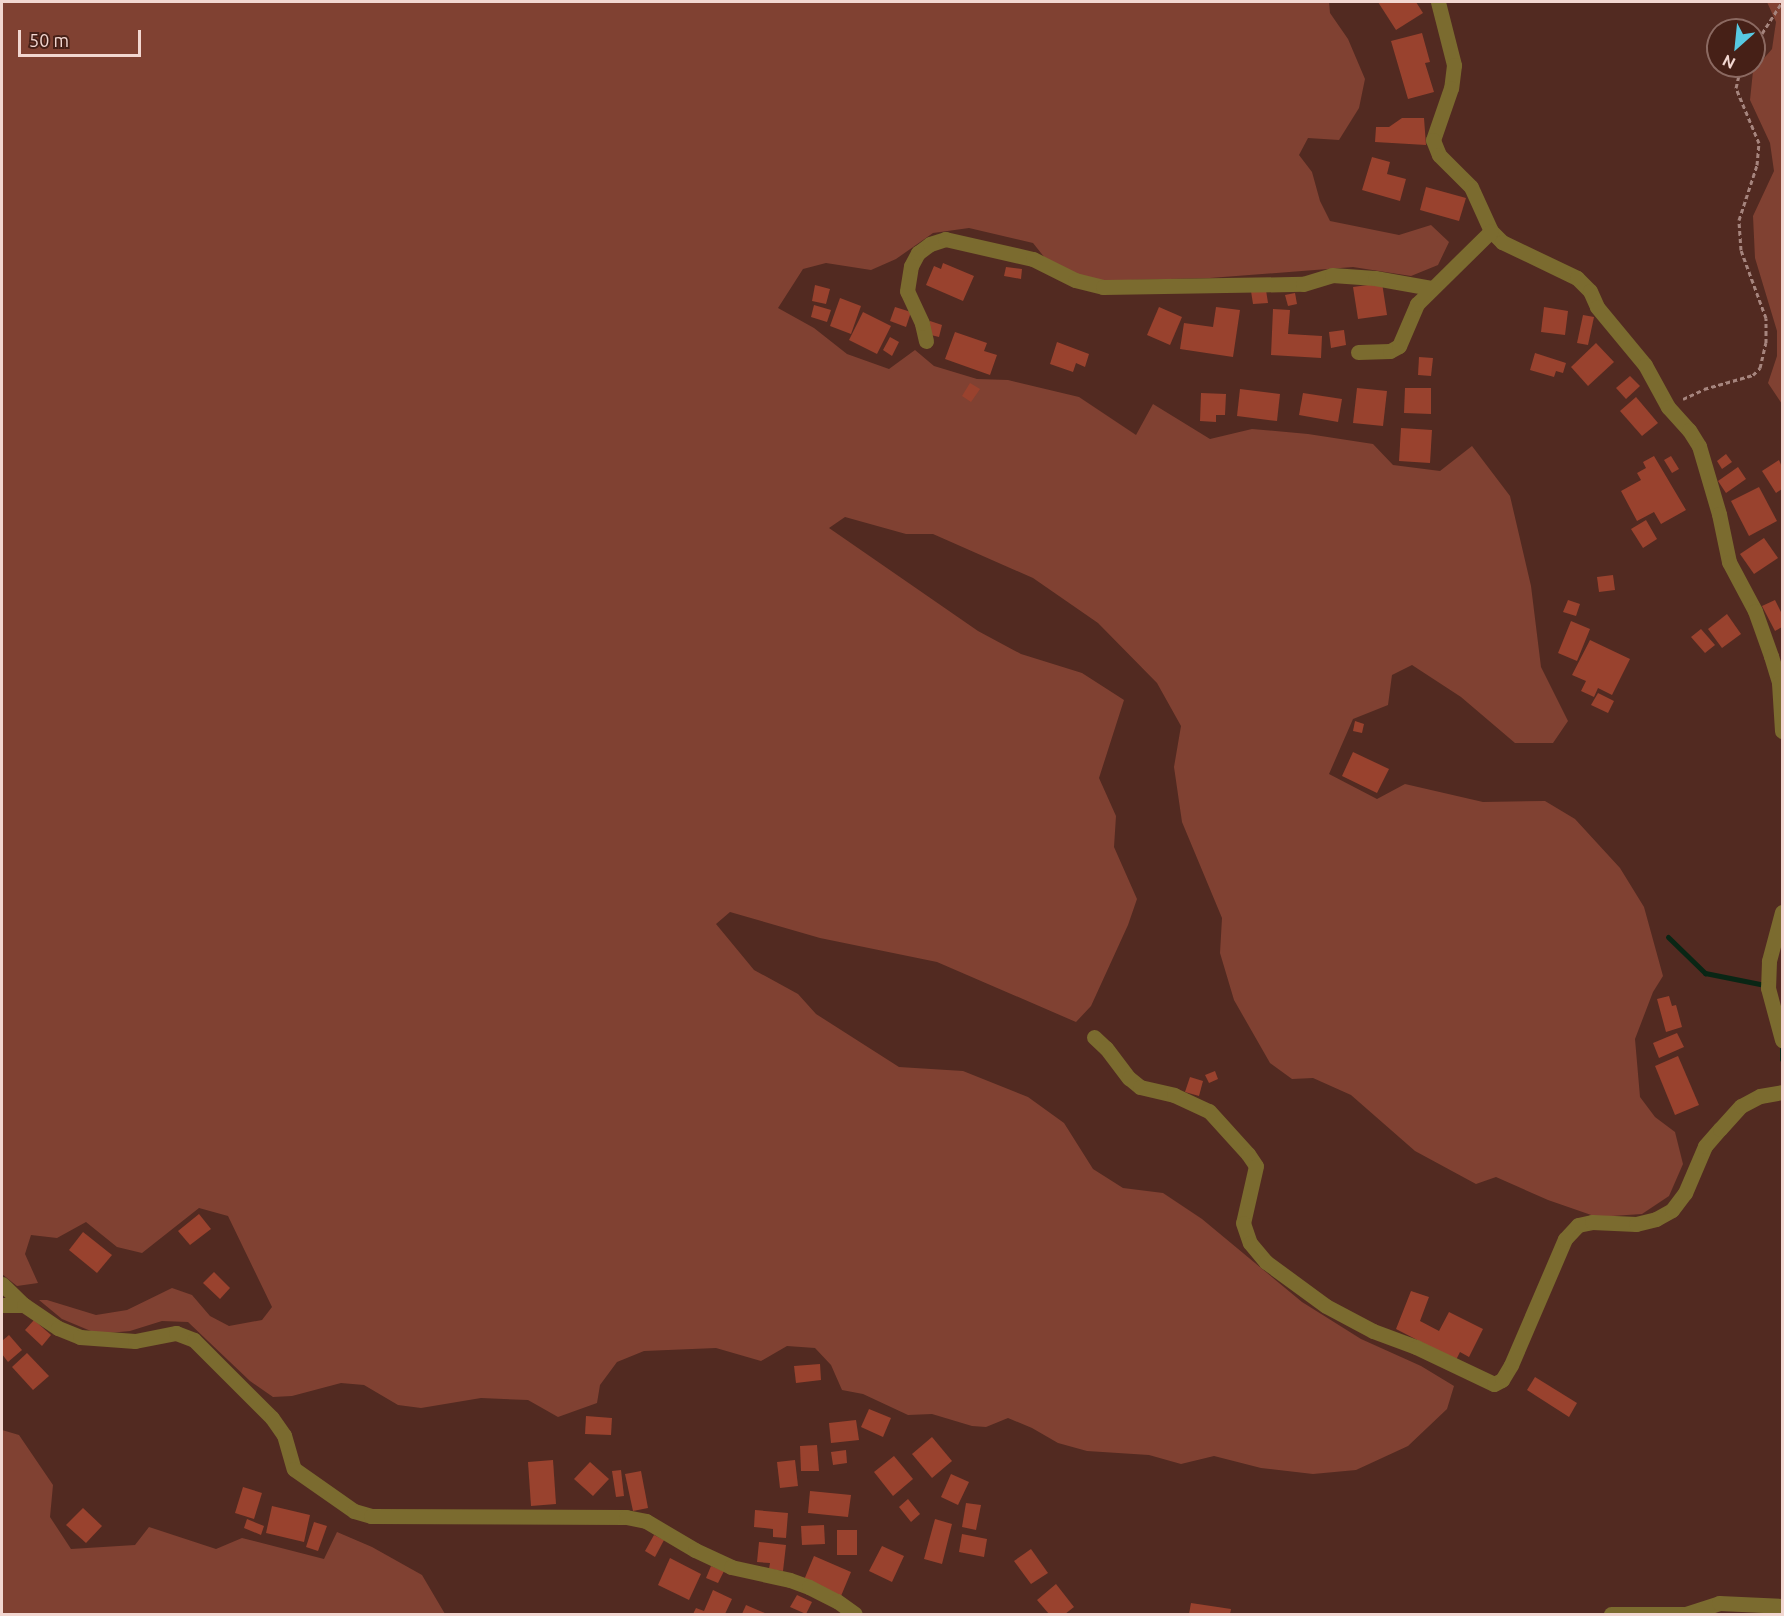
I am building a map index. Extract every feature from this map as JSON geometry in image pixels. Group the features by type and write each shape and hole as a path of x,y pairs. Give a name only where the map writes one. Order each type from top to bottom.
{"street":[{"path":"1438,2 1454,65 1451,88 1433,140 1439,155 1471,187 1491,231 1518,252 1577,278 1590,291 1597,307 1609,324 1645,365 1668,407 1689,430 1704,460 1729,562 1755,611 1774,665 1779,682 1782,731"},
{"path":"1358,352 1390,351 1399,346 1417,304 1491,231"},
{"path":"926,341 922,323 907,291 911,266 918,253 930,244 945,239 1033,259 1076,280 1103,286 1304,284 1332,275 1376,278 1431,288"},
{"path":"1782,912 1769,961 1768,988 1782,1040"},
{"path":"1094,1037 1106,1048 1129,1078 1140,1087 1174,1095 1209,1112 1248,1154 1256,1167 1243,1223 1250,1243 1266,1262 1326,1306 1372,1330 1416,1347 1494,1384 1502,1380 1511,1365 1565,1239 1578,1225 1592,1222 1636,1224 1656,1219 1672,1210 1686,1193 1705,1146 1741,1106 1760,1096 1782,1092"},
{"path":"2,1284 24,1305 58,1328 80,1337 135,1341 176,1333 194,1340 272,1418 284,1435 294,1469 354,1511 371,1516 626,1517 646,1521 695,1550 732,1567 790,1580 810,1587 837,1601 855,1614"},
{"path":"2,1305 24,1305"},
{"path":"1611,1614 1686,1614 1719,1603 1782,1606"}],"path":[{"path":"1766,27 1782,2"},
{"path":"1668,407 1704,389 1753,375 1760,368 1766,343 1766,318 1741,250 1739,220 1757,165 1759,143 1736,88 1738,78"}],"shaded area":[{"path":"2,2 1329,2 1330,13 1348,39 1365,79 1359,108 1339,140 1308,138 1299,155 1312,172 1320,201 1330,221 1399,235 1431,225 1449,242 1438,265 1411,276 1353,267 1210,278 1089,281 1057,273 1033,243 969,228 933,233 896,259 871,270 826,263 803,269 778,308 814,328 847,354 889,369 915,350 934,366 977,379 1008,380 1079,397 1136,435 1153,404 1210,439 1252,429 1308,434 1373,444 1393,465 1440,471 1472,446 1510,496 1531,586 1541,667 1568,721 1553,743 1515,743 1461,697 1412,665 1392,675 1388,705 1353,719 1329,774 1377,799 1405,784 1483,802 1545,801 1575,819 1620,868 1644,907 1663,976 1653,992 1635,1039 1640,1097 1655,1117 1675,1132 1683,1164 1669,1196 1642,1214 1597,1217 1548,1200 1496,1177 1476,1184 1415,1151 1351,1095 1313,1078 1292,1079 1270,1063 1234,1000 1220,953 1222,918 1182,822 1174,767 1181,726 1157,683 1098,623 1033,578 933,534 906,534 845,517 829,528 978,631 1021,654 1082,673 1124,700 1099,778 1116,816 1114,847 1137,899 1128,925 1091,1006 1076,1022 937,962 820,938 730,912 716,924 754,970 798,994 816,1014 899,1067 963,1071 1028,1097 1064,1123 1093,1169 1123,1188 1163,1193 1202,1219 1302,1302 1361,1339 1421,1366 1454,1386 1447,1409 1408,1446 1356,1470 1313,1474 1261,1468 1214,1456 1181,1464 1149,1455 1087,1451 1058,1443 1008,1418 986,1427 972,1426 932,1414 908,1415 863,1394 842,1390 831,1365 815,1348 787,1346 761,1361 716,1348 644,1351 617,1362 600,1385 597,1403 558,1417 528,1400 481,1398 421,1408 398,1405 364,1385 341,1383 292,1396 273,1397 250,1381 188,1322 162,1321 130,1331 98,1334 62,1319 39,1300 47,1300 96,1315 127,1310 172,1288 192,1295 210,1316 229,1326 262,1320 272,1307 228,1216 199,1208 142,1253 117,1247 86,1222 57,1238 31,1235 25,1254 38,1283 17,1286 2,1274"},
{"path":"1767,2 1782,2 1782,404 1768,383 1777,356 1777,331 1755,258 1753,216 1774,171 1770,143 1750,100 1752,78 1766,78 1766,56 1772,49 1776,22"},
{"path":"2,1430 19,1435 53,1485 50,1517 71,1549 135,1545 149,1527 216,1549 242,1538 324,1559 337,1532 372,1547 422,1575 445,1614 2,1614"}],"building":[{"path":"1378,2 1416,2 1423,13 1396,30"},
{"path":"1422,33 1430,62 1425,63 1434,92 1408,99 1391,41"},
{"path":"1402,118 1424,118 1426,145 1375,142 1376,127 1389,127"},
{"path":"1372,157 1390,162 1387,174 1406,179 1400,201 1362,190"},
{"path":"1426,187 1466,198 1459,221 1420,210"},
{"path":"943,263 974,276 963,301 926,285 934,266 941,269"},
{"path":"1006,267 1022,269 1021,279 1004,276"},
{"path":"1382,283 1387,315 1358,319 1353,287"},
{"path":"815,285 830,289 826,304 812,301"},
{"path":"1266,290 1268,303 1253,304 1251,291"},
{"path":"1295,293 1297,304 1288,306 1285,295"},
{"path":"840,298 861,306 851,334 830,326"},
{"path":"814,305 831,310 827,322 811,317"},
{"path":"895,307 911,312 906,327 890,321"},
{"path":"1159,307 1182,317 1170,345 1147,335"},
{"path":"1216,307 1240,310 1233,357 1180,349 1184,323 1213,327"},
{"path":"1544,307 1568,311 1565,335 1541,332"},
{"path":"1273,309 1290,310 1288,334 1322,336 1321,358 1271,355"},
{"path":"863,312 891,326 877,354 849,340"},
{"path":"1583,315 1594,317 1588,345 1577,343"},
{"path":"930,321 942,325 939,337 927,334"},
{"path":"1344,330 1346,345 1331,348 1329,332"},
{"path":"955,332 987,343 984,351 997,355 990,375 945,359"},
{"path":"890,337 899,342 892,356 883,350"},
{"path":"1057,342 1089,354 1085,367 1076,363 1073,372 1050,364"},
{"path":"1596,343 1614,362 1588,386 1571,367"},
{"path":"1535,353 1566,363 1563,373 1556,371 1554,377 1530,370"},
{"path":"1419,357 1433,358 1431,376 1418,375"},
{"path":"1630,376 1640,386 1626,399 1616,388"},
{"path":"970,383 980,389 971,402 962,396"},
{"path":"1357,388 1387,391 1383,426 1353,423"},
{"path":"1405,388 1431,388 1431,414 1404,413"},
{"path":"1240,389 1280,394 1277,421 1237,416"},
{"path":"1201,393 1226,394 1225,415 1216,415 1216,422 1200,421"},
{"path":"1303,393 1342,399 1338,422 1299,415"},
{"path":"1636,397 1658,423 1642,436 1620,411"},
{"path":"1401,428 1432,430 1430,463 1399,461"},
{"path":"1726,454 1732,462 1722,469 1717,461"},
{"path":"1654,456 1686,510 1661,524 1654,512 1637,521 1621,491 1641,480 1637,473 1646,468 1643,462"},
{"path":"1671,456 1679,469 1672,473 1664,460"},
{"path":"1779,460 1782,467 1782,489 1776,493 1762,471"},
{"path":"1738,467 1746,479 1726,493 1718,481"},
{"path":"1759,487 1777,521 1749,536 1731,501"},
{"path":"1646,520 1657,539 1643,548 1631,529"},
{"path":"1764,538 1778,558 1754,574 1740,554"},
{"path":"1613,575 1615,590 1599,592 1597,577"},
{"path":"1568,600 1580,604 1576,616 1563,612"},
{"path":"1775,600 1782,614 1782,627 1775,631 1762,606"},
{"path":"1727,614 1741,634 1722,648 1708,629"},
{"path":"1571,621 1590,629 1577,661 1558,653"},
{"path":"1701,629 1715,645 1705,653 1691,637"},
{"path":"1590,640 1630,659 1612,695 1598,688 1594,697 1581,691 1586,681 1572,675"},
{"path":"1598,693 1614,701 1608,713 1591,705"},
{"path":"1355,721 1364,724 1362,733 1353,731"},
{"path":"1353,752 1389,769 1377,793 1342,776"},
{"path":"1669,996 1672,1006 1676,1005 1682,1027 1666,1032 1657,999"},
{"path":"1677,1033 1684,1047 1659,1058 1653,1043"},
{"path":"1678,1056 1699,1105 1675,1115 1655,1066"},
{"path":"1215,1071 1218,1079 1209,1083 1205,1075"},
{"path":"1190,1077 1203,1081 1199,1096 1185,1092"},
{"path":"199,1214 211,1229 190,1245 178,1231"},
{"path":"83,1232 112,1255 97,1273 69,1250"},
{"path":"214,1272 230,1288 220,1299 203,1283"},
{"path":"1411,1291 1429,1297 1420,1321 1439,1331 1449,1312 1483,1329 1469,1357 1460,1352 1456,1360 1396,1329"},
{"path":"34,1320 51,1335 42,1346 25,1330"},
{"path":"9,1335 22,1350 8,1362 2,1354 2,1341"},
{"path":"27,1353 49,1376 33,1390 12,1367"},
{"path":"820,1364 821,1380 796,1383 794,1366"},
{"path":"1535,1377 1577,1403 1569,1417 1527,1390"},
{"path":"869,1409 891,1418 883,1437 861,1427"},
{"path":"586,1416 612,1418 611,1435 585,1434"},
{"path":"856,1420 859,1440 831,1443 829,1423"},
{"path":"932,1437 952,1461 932,1478 912,1454"},
{"path":"817,1445 819,1471 801,1471 800,1446"},
{"path":"846,1450 847,1463 833,1465 831,1452"},
{"path":"894,1456 913,1479 893,1496 874,1472"},
{"path":"553,1460 556,1504 531,1506 528,1462"},
{"path":"795,1460 798,1486 780,1488 777,1462"},
{"path":"590,1462 609,1479 593,1496 574,1479"},
{"path":"621,1470 624,1496 616,1497 612,1471"},
{"path":"641,1471 648,1508 633,1511 625,1474"},
{"path":"951,1474 969,1482 958,1505 941,1497"},
{"path":"243,1487 262,1493 254,1519 235,1513"},
{"path":"810,1491 851,1495 848,1517 808,1513"},
{"path":"908,1499 920,1514 911,1522 899,1507"},
{"path":"966,1503 981,1505 976,1530 962,1527"},
{"path":"272,1506 310,1515 304,1542 266,1533"},
{"path":"83,1508 102,1526 86,1543 66,1525"},
{"path":"755,1510 788,1513 786,1538 773,1537 773,1529 754,1527"},
{"path":"247,1519 264,1526 261,1535 244,1528"},
{"path":"935,1519 952,1524 942,1564 924,1559"},
{"path":"314,1522 327,1526 318,1551 306,1547"},
{"path":"824,1525 825,1544 802,1545 801,1526"},
{"path":"837,1530 857,1530 857,1555 837,1555"},
{"path":"962,1534 987,1539 984,1557 959,1552"},
{"path":"654,1535 664,1540 655,1557 645,1551"},
{"path":"759,1542 786,1545 783,1571 769,1569 770,1563 757,1562"},
{"path":"882,1546 904,1556 892,1582 869,1571"},
{"path":"1031,1549 1048,1573 1031,1584 1014,1561"},
{"path":"814,1556 851,1572 841,1596 804,1580"},
{"path":"670,1558 701,1574 689,1600 658,1585"},
{"path":"711,1566 724,1571 718,1583 706,1578"},
{"path":"1056,1584 1074,1607 1065,1614 1049,1614 1037,1600"},
{"path":"713,1590 732,1599 725,1614 693,1614 696,1608 704,1611"},
{"path":"797,1595 812,1602 806,1614 790,1607"},
{"path":"1191,1603 1231,1609 1230,1614 1189,1614"},
{"path":"746,1605 767,1614 742,1614"}],"waterway":[{"path":"1668,937 1705,973 1765,985"},
{"path":"1782,1049 1782,1059"}]}
